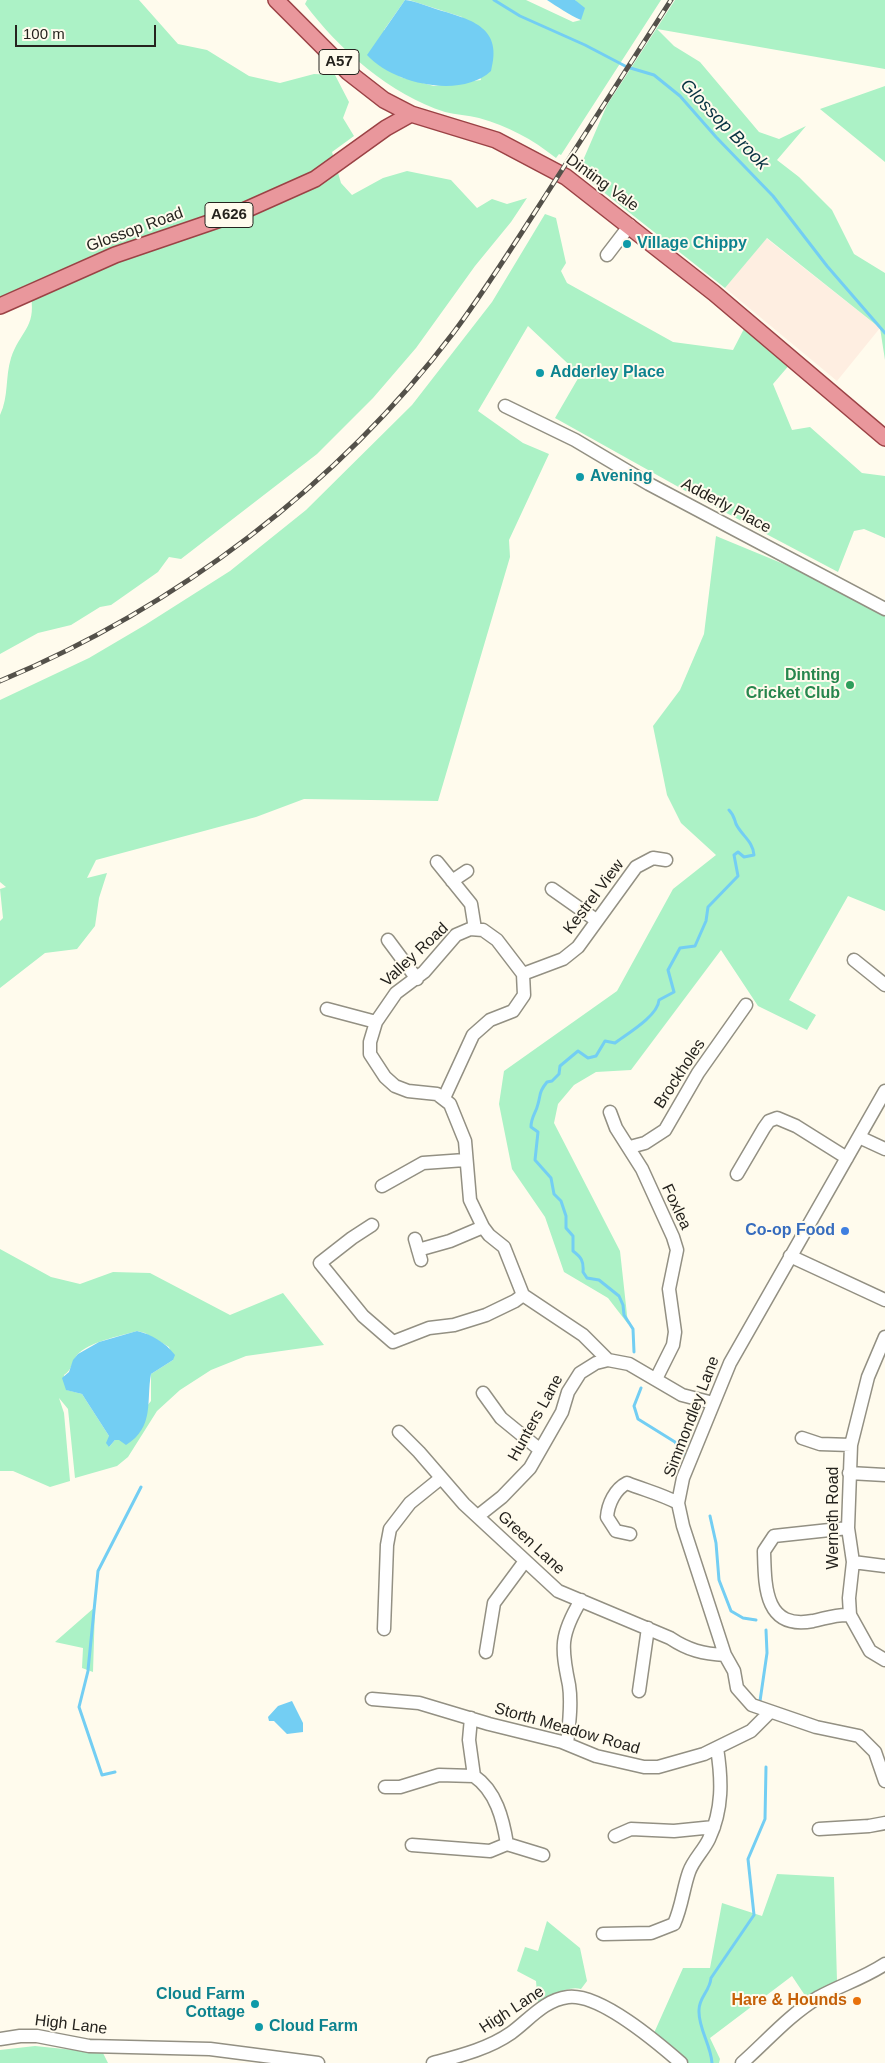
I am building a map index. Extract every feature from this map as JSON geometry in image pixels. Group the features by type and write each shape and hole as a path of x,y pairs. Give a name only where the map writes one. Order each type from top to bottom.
{"main road":[{"name":"Dinting Vale","path":"276,0 348,72 384,100 411,114 478,134 517,150 566,176 630,225 835,394 885,438"},
{"name":"Glossop Road","path":"0,306 115,254 241,212 315,179 386,128 411,114"}],"street":[{"path":"606,254 630,225"},
{"name":"Adderly Place","path":"505,406 554,429 688,505 885,609"},
{"name":"Kestrel View","path":"523,974 563,959 578,947 636,867 653,858 666,860"},
{"path":"437,862 472,904 475,929"},
{"path":"452,881 467,871"},
{"path":"552,888 596,920"},
{"name":"Valley Road","path":"444,1098 437,1094 408,1092 395,1086 385,1077 370,1054 370,1042 376,1022 396,993 417,979 456,935 475,929 490,933 523,974"},
{"path":"388,940 417,979"},
{"path":"854,960 885,984"},
{"path":"523,974 524,995 520,1004 513,1011 490,1020 473,1035 444,1098 453,1109 464,1141 470,1200 483,1227 504,1247 523,1294 583,1335 608,1360 629,1364 682,1395 713,1403"},
{"name":"Brockholes","path":"630,1147 644,1143 665,1130 698,1073 746,1005"},
{"path":"327,1009 376,1022"},
{"name":"Simmondley Lane","path":"885,1091 730,1363 683,1478 678,1503 683,1526 725,1655 734,1671 737,1688 752,1705 816,1727 858,1736 875,1752 885,1781"},
{"name":"Foxlea","path":"610,1112 616,1128 630,1147 673,1237 677,1250 670,1289 676,1323 674,1339 656,1379"},
{"path":"737,1174 769,1121 777,1118 796,1126 847,1158"},
{"path":"859,1136 885,1149"},
{"path":"382,1170 385,1184 423,1163 465,1160"},
{"path":"372,1225 320,1263 363,1316 393,1342 429,1328 454,1325 486,1315 515,1301 523,1294"},
{"path":"418,1250 450,1241 483,1227"},
{"path":"790,1256 885,1300"},
{"name":"Werneth Road","path":"885,1337 868,1377 851,1446 848,1528 853,1562 849,1598 850,1615 870,1651 885,1660"},
{"name":"Hunters Lane","path":"478,1516 502,1497 530,1468 539,1449 562,1412 568,1392 580,1373 596,1363 608,1360"},
{"path":"483,1393 501,1418 539,1449"},
{"name":"Green Lane","path":"399,1432 464,1504 558,1591 648,1628 670,1638 685,1648 705,1654 725,1655"},
{"path":"802,1438 820,1444 851,1446"},
{"path":"849,1473 885,1475"},
{"path":"630,1534 616,1531 607,1517 611,1502 628,1477 642,1490 657,1492 678,1503"},
{"path":"384,1629 387,1545 390,1529 410,1503 442,1478"},
{"path":"848,1528 774,1536 764,1551 769,1603 777,1615 792,1622 813,1620 834,1614 850,1615"},
{"path":"486,1652 494,1603 525,1561"},
{"path":"853,1562 885,1566"},
{"path":"567,1744 569,1686 562,1657 563,1638 572,1615 581,1600"},
{"path":"639,1692 648,1628"},
{"name":"Storth Meadow Road","path":"372,1699 419,1703 567,1744 596,1756 644,1767 658,1767 690,1759 718,1748 751,1731 770,1712"},
{"path":"471,1718 469,1740 474,1776"},
{"path":"603,1934 651,1933 674,1924 681,1908 689,1871 714,1827 722,1795 718,1748"},
{"path":"385,1787 400,1787 439,1775 474,1776 485,1783 503,1818 507,1844"},
{"path":"819,1829 870,1826 885,1823"},
{"path":"615,1836 631,1829 674,1831 714,1827"},
{"path":"412,1845 490,1851 507,1844 543,1855"},
{"path":"742,2063 798,2011 820,1997 870,1975 885,1964"},
{"name":"High Lane","path":"433,2063 483,2048 511,2033 543,2006 568,1997 582,1997 646,2032 681,2063"},
{"name":"High Lane","path":"0,2039 37,2036 89,2046 210,2049 318,2063"}],"shaded area":[{"path":"766,238 880,328 837,381 725,288"}],"green space":[{"path":"0,0 139,0 178,44 207,50 249,76 280,83 314,74 335,75 349,102 343,118 354,136 332,152 341,183 352,195 383,178 407,171 451,180 477,208 492,199 507,204 527,198 416,348 373,398 317,454 181,559 169,557 158,572 111,605 100,607 71,625 38,633 0,654 0,415 5,401 11,358 29,323 32,307 31,297 0,302"},
{"path":"307,0 405,0 384,30 400,77 434,86 481,80 462,17 409,0 526,0 573,22 581,20 579,5 575,0 661,0 561,155 559,154 556,158 529,139 510,129 479,118 445,112 405,94 386,82 367,68 333,37 305,4"},
{"path":"675,0 885,0 885,69 657,29 674,46 700,62 759,132 779,139 806,126 777,160 799,177 832,210 854,254 885,273 885,360 880,328 767,238 725,288 578,172 607,105"},
{"path":"885,86 885,162 820,109"},
{"path":"545,214 556,218 566,263 561,271 567,283 673,342 733,350 746,325 791,363 773,384 792,430 810,427 862,473 885,476 885,538 864,529 854,531 838,572 700,499 555,418 580,375 528,326 478,411 523,443 549,454 509,540 510,557 438,801 304,799 256,817 96,860 87,878 107,873 99,898 95,926 77,949 45,953 0,988 0,921 3,918 0,889 6,887 0,882 0,700 89,658 145,625 230,571 306,510 412,405 492,302"},
{"path":"716,536 820,579 885,612 885,911 848,896 789,1000 816,1015 807,1030 758,1006 721,950 631,1070 596,1072 574,1085 558,1104 554,1123 620,1251 628,1324 608,1298 564,1272 545,1217 512,1169 499,1104 504,1071 617,991 673,889 716,855 681,823 667,795 653,726 680,690 704,634"},
{"path":"0,1249 51,1277 80,1284 113,1272 150,1273 230,1315 283,1293 324,1345 246,1356 211,1370 180,1390 157,1411 128,1457 117,1466 75,1478 68,1409 59,1398 64,1413 70,1481 50,1487 13,1471 0,1471","holes":["137,1331 145,1333 169,1347 173,1360 151,1374 151,1401 119,1440 115,1440 109,1447 109,1436 82,1394 67,1390 64,1375 77,1355 89,1346"]},
{"path":"95,1607 93,1672 82,1668 83,1648 55,1642"},
{"path":"777,1874 834,1877 837,1981 806,1997 792,1976 710,2038 720,2059 719,2063 688,2063 654,2033 683,1968 710,1968 722,1903 762,1916"},
{"path":"547,1921 580,1948 587,1981 581,1989 565,1990 538,2004 536,1981 517,1971 525,1947 538,1951"},
{"path":"35,2046 103,2053 108,2063 0,2063 0,2050"}],"water":[{"path":"405,0 474,22 482,28 489,35 493,45 494,56 491,71 478,80 445,86 410,80 393,74 379,65 367,55"},
{"path":"547,0 575,0 585,8 581,20 568,13"},
{"path":"137,1331 148,1334 158,1340 175,1355 173,1360 151,1374 148,1413 141,1430 126,1445 119,1440 115,1440 109,1447 106,1443 109,1436 82,1394 66,1390 62,1378 69,1372 73,1360 78,1354 99,1342"},
{"path":"292,1701 303,1723 303,1732 287,1734 274,1721 269,1721 268,1717 278,1706"}],"waterway":[{"name":"Glossop Brook","path":"494,0 520,16 585,45 627,67 654,75 680,96 716,137 773,196 827,266 885,333"},
{"path":"634,1352 633,1329 624,1315 623,1305 619,1296 599,1280 587,1278 583,1272 581,1260 573,1251 573,1236 566,1228 566,1216 561,1201 554,1194 551,1178 535,1160 538,1132 531,1127 531,1124 541,1090 547,1082 552,1081 559,1074 560,1066 578,1051 588,1058 596,1056 605,1041 615,1043 627,1035 648,1018 659,1000 674,992 668,970 680,948 695,946 706,921 708,907 738,876 734,855 738,852 744,857 754,855 752,846 738,828 729,810"},
{"path":"641,1388 634,1406 638,1419 675,1442 686,1457"},
{"path":"88,1670 98,1571 141,1487"},
{"path":"710,1516 716,1543 719,1580 731,1611 743,1618 756,1620"},
{"path":"760,1701 767,1653 766,1630"},
{"path":"88,1671 79,1707 102,1775 115,1772"},
{"path":"712,2063 700,2023 699,2005 709,1987 711,1978 754,1915 748,1859 765,1819 766,1767"}],"railway":[{"path":"0,681 66,651 129,617 191,578 250,536 306,490 359,441 408,388 466,316 671,0"}],"place":[{"name":"Village Chippy","path":"627,244"},
{"name":"Adderley Place","path":"540,373"},
{"name":"Avening","path":"580,477"},
{"name":"Dinting Cricket Club","path":"850,685"},
{"name":"Co-op Food","path":"845,1231"},
{"name":"Hare & Hounds","path":"857,2001"},
{"name":"Cloud Farm Cottage","path":"255,2004"},
{"name":"Cloud Farm","path":"259,2027"}]}
